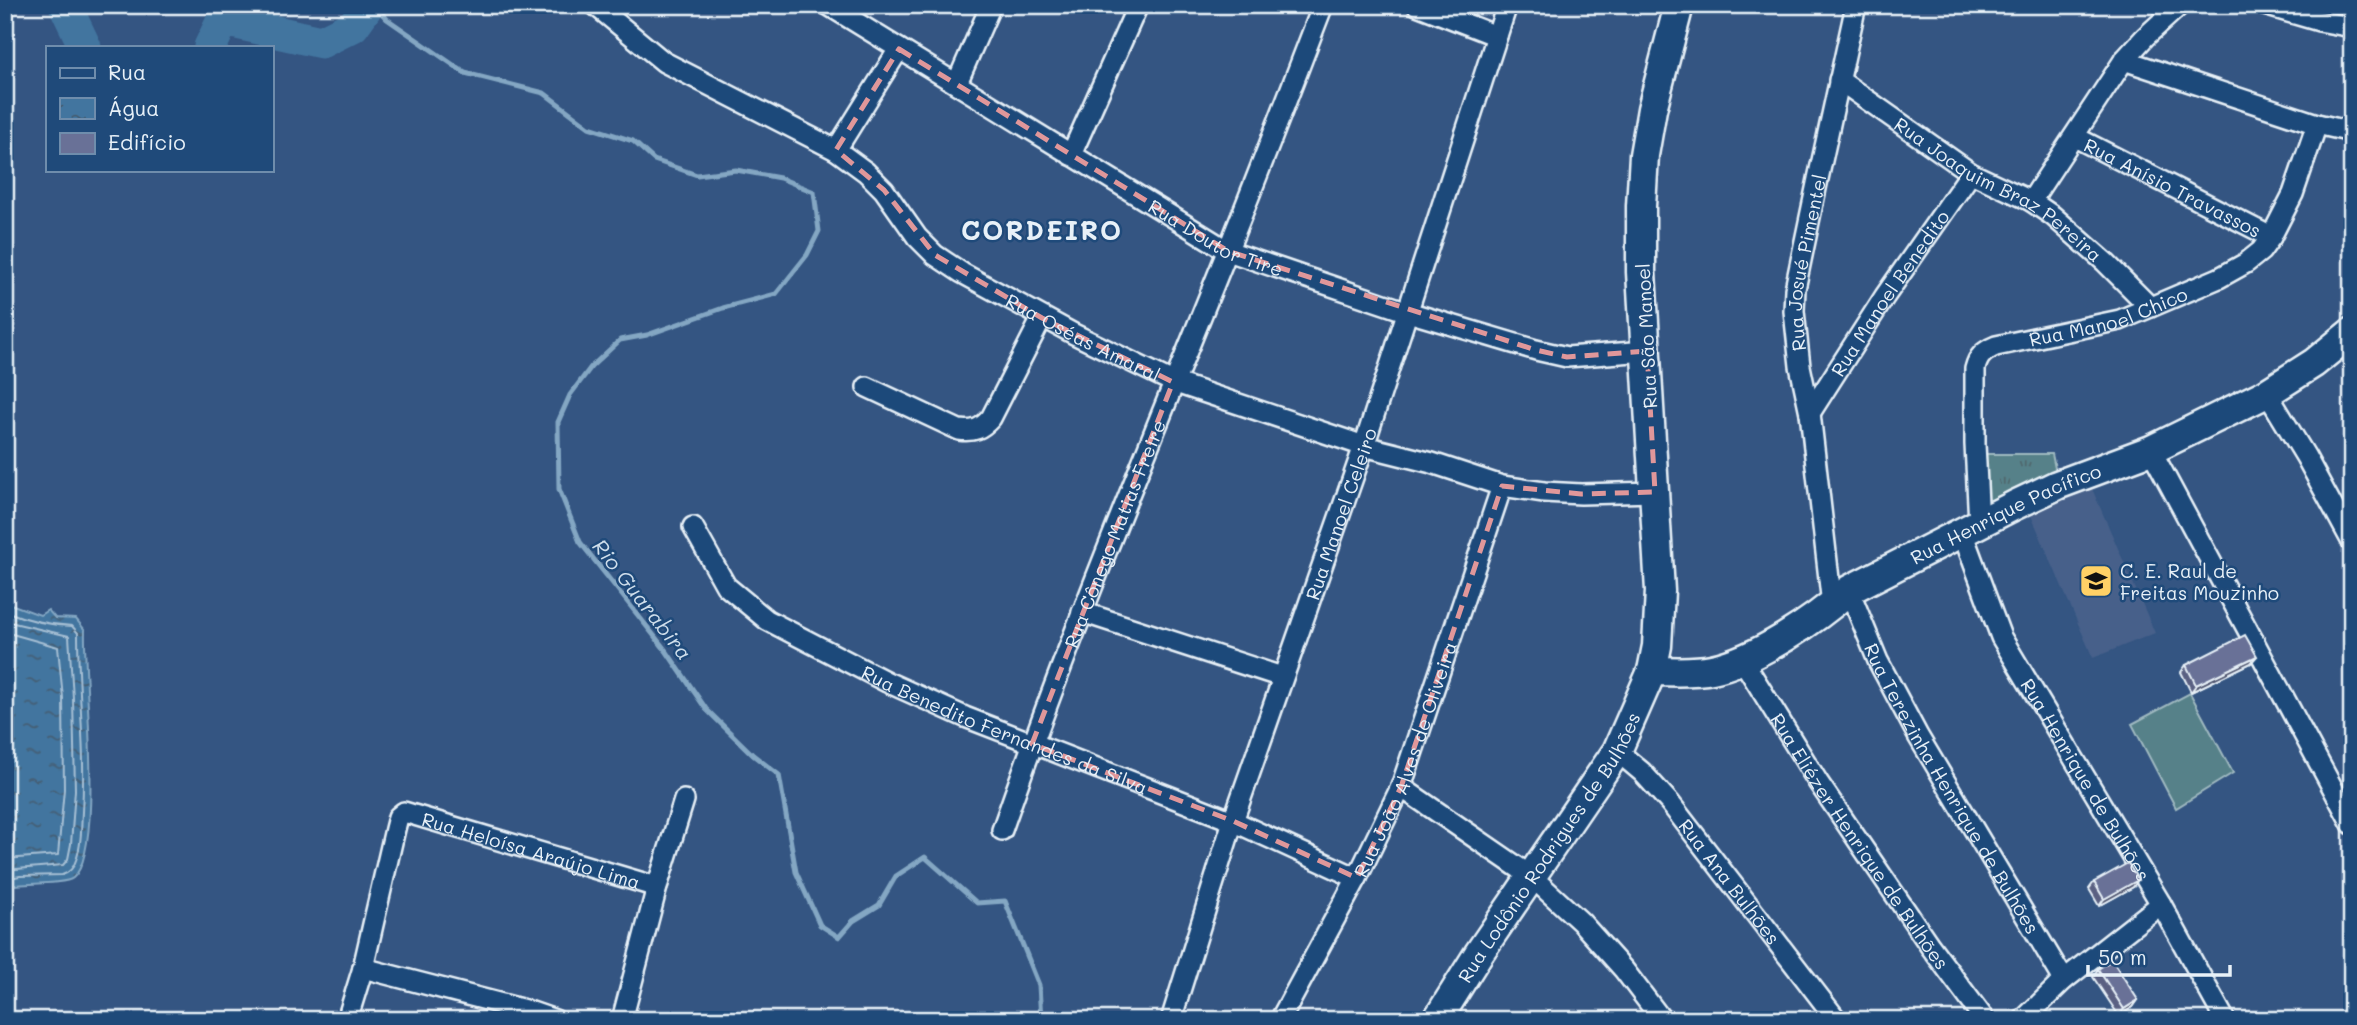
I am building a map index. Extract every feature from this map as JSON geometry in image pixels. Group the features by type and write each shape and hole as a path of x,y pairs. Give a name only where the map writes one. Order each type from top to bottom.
{"main road":[{"name":"Rua São Manoel","path":"1652,671 1657,646 1660,591 1641,272 1644,155 1655,96 1679,5"},
{"name":"Rua Henrique Pacífico","path":"1652,671 1685,672 1710,669 1742,659 1780,639 1840,598 1971,528 2057,485 2151,450 2267,393 2314,363 2352,332"},
{"name":"Rua Lodônio Rodrigues de Bulhões","path":"1437,1020 1479,953 1617,751 1652,671"}],"street":[{"name":"Rua Oséas Amaral","path":"595,5 664,62 836,150 866,172 884,190 917,237 935,255 962,273 1042,318 1174,382 1364,446 1432,463 1502,486 1581,495 1655,492"},
{"name":"Rua Doutor Tire","path":"828,5 1228,251 1408,312 1567,357 1647,351"},
{"path":"957,83 990,5"},
{"path":"1071,155 1138,5"},
{"name":"Rua Cônego Matias Freire","path":"1002,830 1082,612 1228,251 1323,5"},
{"path":"1417,5 1497,36"},
{"name":"Rua Manoel Celeiro","path":"1171,1020 1233,821 1364,446 1507,5"},
{"name":"Rua Josué Pimentel","path":"1840,598 1795,332 1795,289 1856,5"},
{"path":"2031,201 2124,60 2180,5"},
{"path":"2264,5 2319,21 2352,27"},
{"path":"836,150 899,49"},
{"path":"2124,60 2317,124 2352,132"},
{"name":"Rua Joaquim Braz Pereira","path":"1839,80 1971,173 2031,201 2053,216 2150,307"},
{"name":"Rua Manoel Chico","path":"1971,528 1977,359 1996,346 2120,320 2220,278 2246,263 2261,251 2271,237 2293,194 2317,124"},
{"name":"Rua Anísio Travassos","path":"2075,137 2271,237"},
{"name":"Rua Manoel Benedito","path":"1810,414 1885,296 1971,173"},
{"path":"867,387 959,430 970,432 983,428 991,418 1042,318"},
{"path":"2267,393 2306,457 2352,542"},
{"path":"2151,450 2344,790 2352,824"},
{"name":"Rua João Alves de Oliveira","path":"1280,1020 1357,878 1401,787 1502,486"},
{"name":"Rua Benedito Fernandes da Silva","path":"693,527 726,586 767,620 887,682 1032,744 1233,821 1357,878"},
{"name":"Rua Henrique de Bulhões","path":"1971,528 2001,637 2161,904 2225,1020"},
{"name":"Rua Terezinha Henrique de Bulhões","path":"1840,598 1918,736 2064,981"},
{"path":"1082,612 1282,677"},
{"name":"Rua Eliézer Henrique de Bulhões","path":"1742,659 1818,782 1930,946 1985,1020"},
{"name":"Rua Ana Bulhões","path":"1617,751 1642,772 1670,803 1837,1020"},
{"path":"1401,787 1532,877 1581,922 1624,970 1662,1020"},
{"path":"622,1020 657,887 684,800"},
{"name":"Rua Heloísa Araújo Lima","path":"363,968 398,817 404,812 657,887"},
{"path":"2023,1020 2064,981 2161,904"},
{"path":"347,1020 363,968 555,1020"}],"highlighted area":[{"path":"899,49 1228,251 1536,350 1567,357 1647,351 1655,492 1581,494 1502,486 1401,787 1357,878 1233,821 1032,744 1173,382 1042,318 935,255 884,190 836,150"}],"shaded area":[{"name":"C. E. Raul de Freitas Mouzinho","path":"2089,482 2155,633 2093,658 2027,506"}],"green space":[{"path":"1984,454 2052,454 2056,473 1987,509"},
{"path":"2190,693 2233,773 2176,808 2132,724"}],"water":[{"path":"5,602 40,615 48,610 55,618 76,619 85,630 90,761 88,834 83,861 73,878 68,880 5,886"}],"building":[{"path":"2245,635 2257,656 2196,685 2186,665"},
{"path":"2128,863 2138,880 2104,899 2094,882"},
{"path":"2112,960 2138,1000 2124,1009 2098,969"}],"waterway":[{"path":"65,5 85,46"},
{"path":"210,46 223,20 321,42 353,26 368,5"},
{"name":"Rio Guarabira","path":"374,5 387,19 465,73 544,93 589,127 633,141 654,160 697,175 736,170 780,178 814,192 819,231 807,255 776,294 723,308 647,335 620,340 591,367 570,395 558,422 559,489 580,542 667,652 706,709 753,755 779,775 796,872 820,925 839,937 853,921 879,905 896,876 925,857 977,903 1005,901 1039,985 1041,1020"}],"place":[{"name":"C. E. Raul de Freitas Mouzinho","path":"2096,581"}],"district":[{"name":"CORDEIRO","path":"1042,230"}]}
